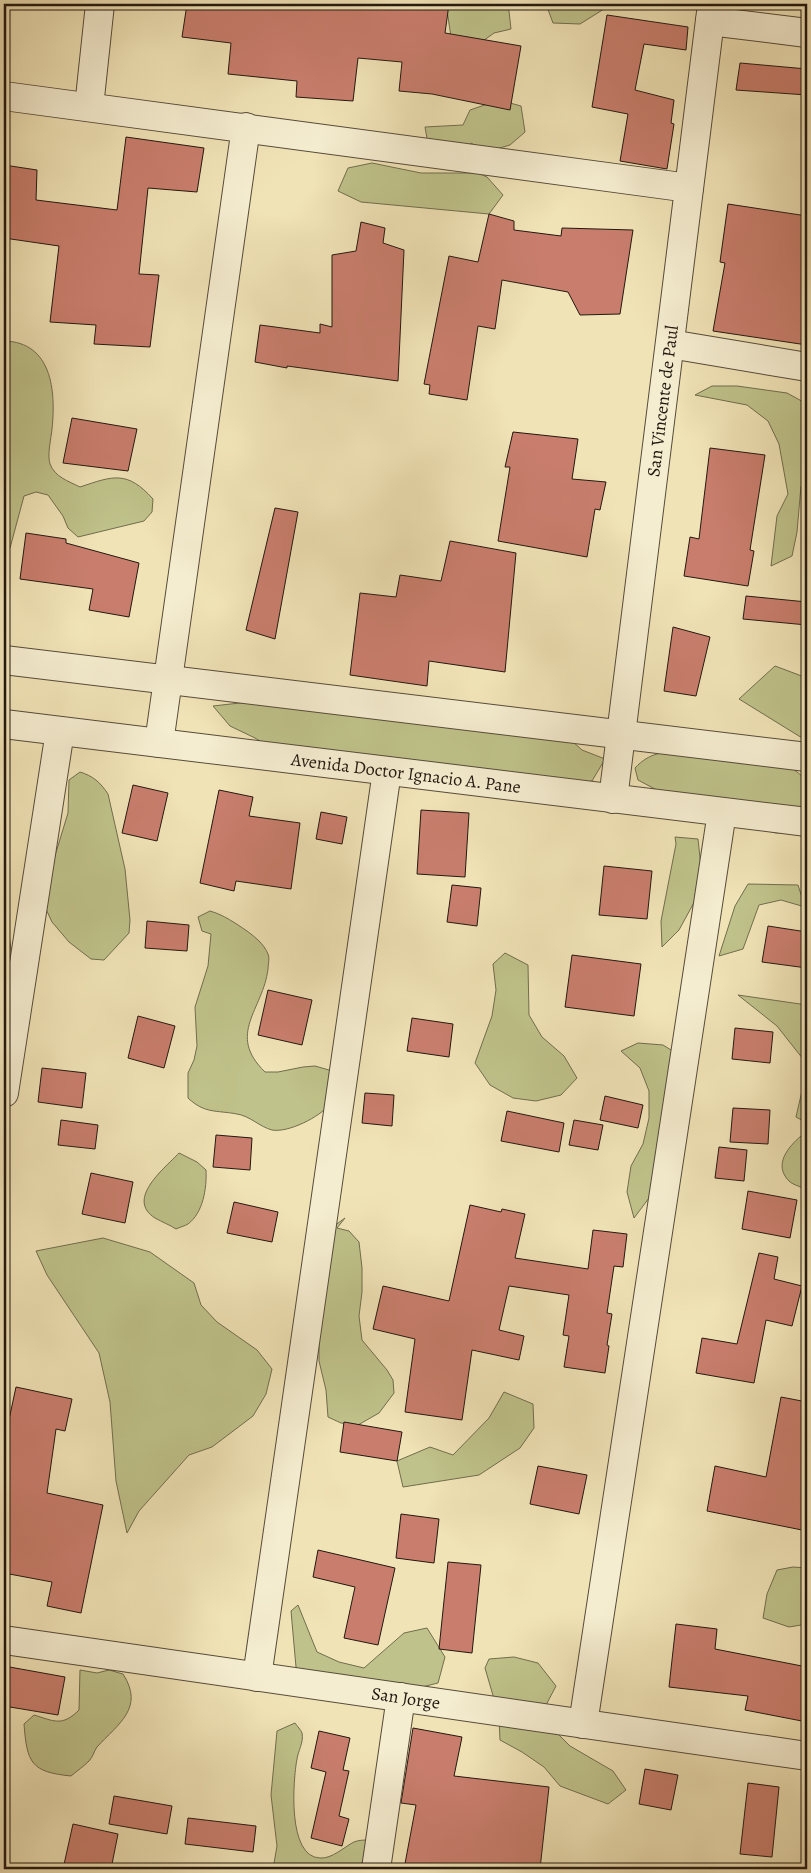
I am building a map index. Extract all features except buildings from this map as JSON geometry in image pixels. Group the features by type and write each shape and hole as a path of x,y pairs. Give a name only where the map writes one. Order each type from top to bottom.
{"street":[{"path":"89,107 100,4"},
{"path":"711,12 807,33"},
{"name":"San Vincente de Paul","path":"613,799 711,12"},
{"path":"4,96 689,188"},
{"path":"158,743 246,127"},
{"path":"670,344 807,367"},
{"path":"4,660 807,757"},
{"name":"Avenida Doctor Ignacio A. Pane","path":"4,724 807,822"},
{"path":"4,1093 60,731"},
{"path":"257,1676 387,771"},
{"path":"583,1724 722,812"},
{"name":"San Jorge","path":"4,1640 807,1756"},
{"path":"376,1869 401,1697"}],"green space":[{"path":"446,4 503,4 509,11 511,29 494,33 472,49 452,43"},
{"path":"546,4 612,4 580,24 553,23"},
{"path":"499,100 521,106 525,132 510,145 486,152 471,143 458,163 431,161 425,127 463,125 470,110"},
{"path":"372,163 421,173 478,173 487,177 503,195 489,214 361,202 338,191 348,168"},
{"path":"4,341 20,344 32,350 41,359 48,371 53,399 49,460 55,472 62,478 80,487 111,478 119,478 135,483 153,499 152,512 144,521 78,537 68,528 63,516 48,495 36,492 24,496 10,548 4,551"},
{"path":"712,386 737,386 787,393 807,404 807,481 801,486 797,532 792,556 771,566 777,516 788,494 779,444 768,421 747,405 695,395"},
{"path":"775,666 807,678 807,741 739,699"},
{"path":"266,700 572,741 582,750 605,759 592,781 538,788 278,752 230,726 213,706"},
{"path":"682,750 787,764 807,780 807,832 776,833 751,826 670,797 638,780 635,768 646,759 657,754"},
{"path":"80,772 96,780 108,794 125,869 130,920 129,933 104,960 91,959 69,942 52,922 46,909 47,882 68,813 69,780"},
{"path":"675,837 698,839 703,886 679,930 662,947 661,921 676,844"},
{"path":"748,884 798,885 805,907 781,900 759,905 743,949 719,956 735,906"},
{"path":"210,911 250,933 262,944 269,956 265,984 247,1034 248,1046 254,1058 265,1072 278,1072 315,1066 329,1070 338,1079 332,1102 319,1114 295,1127 272,1130 242,1115 205,1109 188,1098 188,1073 194,1060 197,1046 195,1007 208,966 211,934 202,931 198,917"},
{"path":"4,935 9,936 13,962 4,969"},
{"path":"505,953 528,965 529,1015 542,1037 564,1056 577,1078 561,1095 536,1101 513,1098 490,1085 475,1063 492,1016 496,990 493,964"},
{"path":"738,995 807,1005 807,1064 777,1026"},
{"path":"638,1043 663,1045 684,1058 685,1130 649,1198 634,1218 627,1192 631,1166 643,1144 649,1118 649,1091 640,1068 621,1051"},
{"path":"807,1069 807,1123 796,1117"},
{"path":"801,1136 807,1138 807,1190 789,1181 782,1169 782,1163 787,1151"},
{"path":"179,1153 197,1162 206,1170 206,1177 201,1207 188,1224 176,1229 155,1218 147,1210 144,1202 150,1184"},
{"path":"345,1218 337,1228 349,1231 359,1242 362,1292 359,1316 362,1340 387,1370 393,1380 394,1393 379,1413 358,1425 341,1423 328,1417 326,1390 319,1361 322,1305 334,1226"},
{"path":"103,1238 150,1252 194,1283 201,1305 217,1322 257,1350 272,1369 266,1394 253,1416 212,1447 189,1455 139,1511 127,1533 116,1481 110,1402 99,1353 47,1275 36,1251"},
{"path":"504,1392 533,1404 534,1428 520,1448 479,1475 403,1487 397,1461 430,1447 453,1455 489,1418"},
{"path":"793,1567 807,1568 807,1624 789,1627 763,1618 767,1594 777,1570"},
{"path":"298,1605 317,1652 339,1662 364,1668 404,1633 427,1628 445,1657 438,1683 414,1689 314,1685 296,1667 291,1611"},
{"path":"514,1657 538,1663 556,1686 545,1707 552,1728 570,1746 613,1771 626,1790 608,1804 560,1786 544,1767 500,1740 499,1716 485,1668 489,1659"},
{"path":"80,1670 97,1673 109,1670 123,1674 129,1686 130,1706 120,1723 97,1747 85,1765 71,1776 47,1772 39,1768 30,1757 24,1724 34,1715 53,1721 63,1721 79,1710"},
{"path":"295,1723 302,1736 295,1769 294,1799 297,1832 302,1845 309,1854 324,1858 333,1855 354,1842 369,1840 372,1852 362,1862 360,1869 273,1869 277,1846 271,1795 277,1731"}]}
